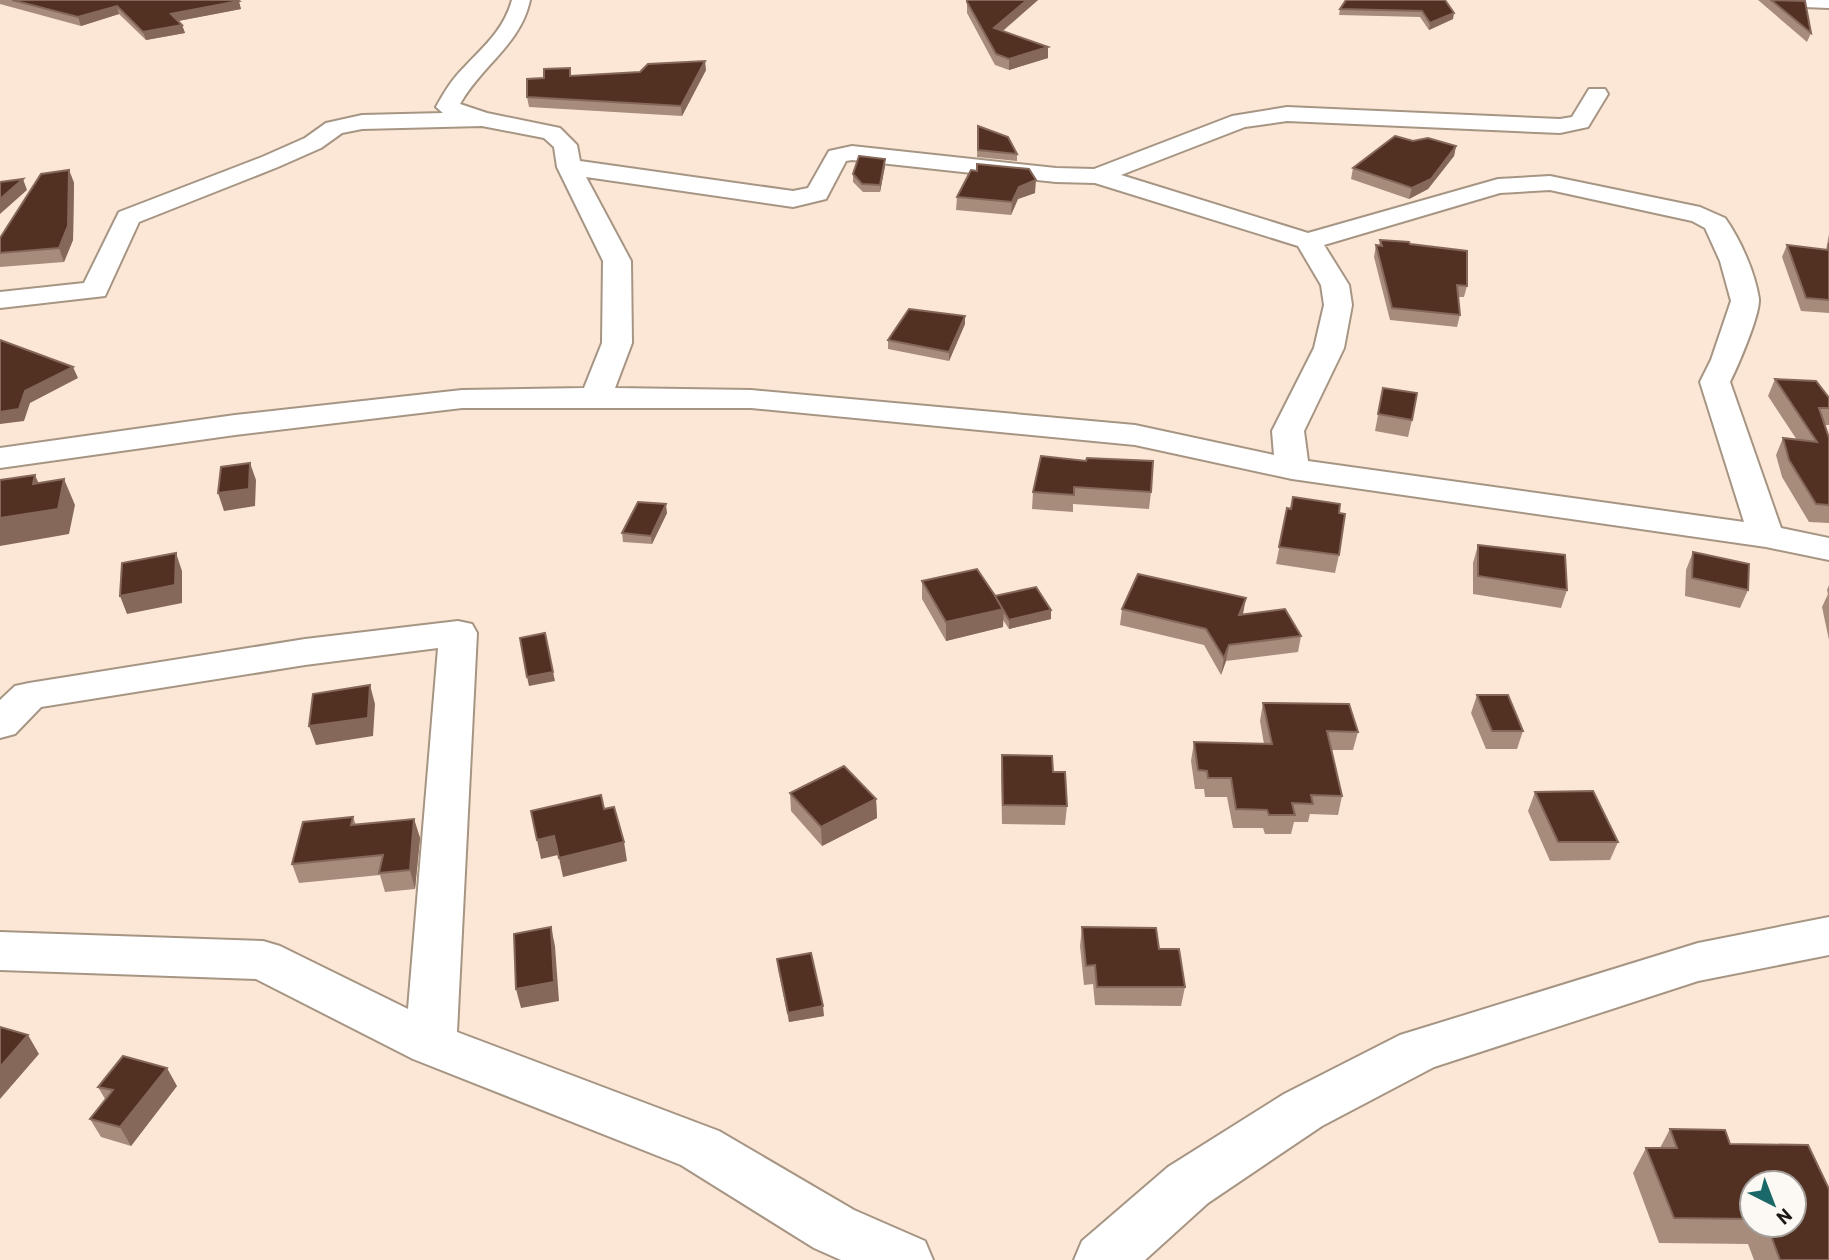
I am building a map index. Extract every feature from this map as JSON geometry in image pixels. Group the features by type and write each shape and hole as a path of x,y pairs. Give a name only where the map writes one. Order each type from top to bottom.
{"street":[{"path":"521,0 519,15 504,41 465,79 447,107 482,118 552,133 565,145 569,167 617,261 619,276 617,343 596,397"},
{"path":"1775,0 1829,2"},
{"path":"1097,176 1240,121 1261,116 1287,114 1560,126 1580,122 1597,94"},
{"path":"0,300 95,290 128,217 270,162 313,143 334,128 362,122 482,118"},
{"path":"569,167 793,199 817,194 837,156 852,153 1006,170 1097,176 1308,241 1498,186 1550,183 1700,215 1716,223 1734,261 1745,301 1726,360 1715,382 1766,536"},
{"path":"1292,469 1288,431 1329,348 1338,305 1335,285 1308,241"},
{"path":"0,458 235,425 462,399 751,399 1122,433 1292,469 1766,536 1829,549"},
{"path":"0,724 29,696 305,652 458,633 431,1044"},
{"path":"1103,1260 1188,1185 1303,1110 1418,1050 1698,962 1829,936"},
{"path":"0,951 263,960 431,1044 700,1148 834,1229 904,1260"}],"building":[{"path":"12,0 239,1 171,14 182,25 143,32 117,6 78,17"},
{"path":"967,0 1027,0 994,28 1048,47 1009,59 996,54"},
{"path":"1346,0 1445,0 1454,13 1430,23 1422,11 1340,9"},
{"path":"1771,0 1805,1 1811,33"},
{"path":"705,61 681,106 527,97 527,79 544,78 544,69 570,68 570,76 640,72 648,64"},
{"path":"978,126 1008,137 1017,154 978,150"},
{"path":"1395,136 1413,141 1428,138 1456,146 1431,179 1412,188 1353,168"},
{"path":"859,156 885,159 880,185 862,184 853,174"},
{"path":"977,164 1029,169 1036,180 1019,187 1012,202 957,197 971,170 977,171"},
{"path":"69,170 68,226 59,248 0,253 0,238 41,174"},
{"path":"23,179 0,199 0,182"},
{"path":"1380,240 1467,251 1467,286 1457,285 1460,315 1392,308 1376,245 1382,246"},
{"path":"1829,243 1829,300 1806,298 1787,245 1828,250"},
{"path":"909,309 965,316 949,352 888,340"},
{"path":"0,340 73,367 25,391 19,409 0,412"},
{"path":"1775,379 1816,381 1829,398 1829,408 1819,408 1829,438 1829,505 1816,504 1789,460 1783,438 1817,442"},
{"path":"1383,388 1417,393 1412,420 1378,414"},
{"path":"1041,456 1086,461 1087,458 1153,461 1151,492 1074,487 1074,495 1033,492"},
{"path":"250,463 249,489 218,493 221,467"},
{"path":"35,475 33,484 64,479 58,509 0,518 0,480"},
{"path":"1293,497 1340,504 1339,513 1345,514 1339,555 1279,547 1287,508 1291,509"},
{"path":"638,502 666,504 651,536 622,533"},
{"path":"1478,545 1565,555 1567,590 1478,576"},
{"path":"1693,552 1749,564 1748,590 1692,578"},
{"path":"176,553 175,585 120,596 122,563"},
{"path":"977,569 1004,609 946,622 922,581"},
{"path":"1138,574 1246,598 1239,615 1285,609 1301,636 1229,645 1224,658 1206,629 1122,609"},
{"path":"1036,587 1051,610 1009,620 995,596"},
{"path":"545,633 553,672 527,677 520,638"},
{"path":"370,685 368,718 309,726 313,694"},
{"path":"1477,695 1508,695 1523,731 1492,731"},
{"path":"1263,703 1349,704 1358,732 1327,731 1342,796 1311,795 1313,804 1292,803 1295,815 1269,815 1267,810 1236,809 1231,778 1208,778 1207,771 1198,770 1194,742 1272,744"},
{"path":"1002,755 1052,756 1053,772 1065,772 1067,806 1003,805"},
{"path":"844,766 876,799 821,827 790,793"},
{"path":"1593,791 1618,842 1558,842 1535,792"},
{"path":"601,795 604,809 614,807 624,842 559,858 554,836 537,840 531,811"},
{"path":"353,817 351,825 414,819 410,870 379,873 383,855 292,864 303,822"},
{"path":"551,927 554,982 516,989 514,934"},
{"path":"1082,927 1156,928 1159,949 1179,949 1185,987 1097,987 1095,965 1086,966"},
{"path":"811,953 823,1006 788,1013 777,959"},
{"path":"0,1027 28,1035 0,1067"},
{"path":"123,1056 167,1068 120,1127 90,1119 113,1090 98,1087"},
{"path":"1670,1129 1725,1130 1730,1144 1808,1145 1829,1189 1829,1260 1780,1260 1772,1239 1808,1239 1808,1169 1738,1169 1738,1219 1674,1218 1646,1148 1677,1148"}]}
